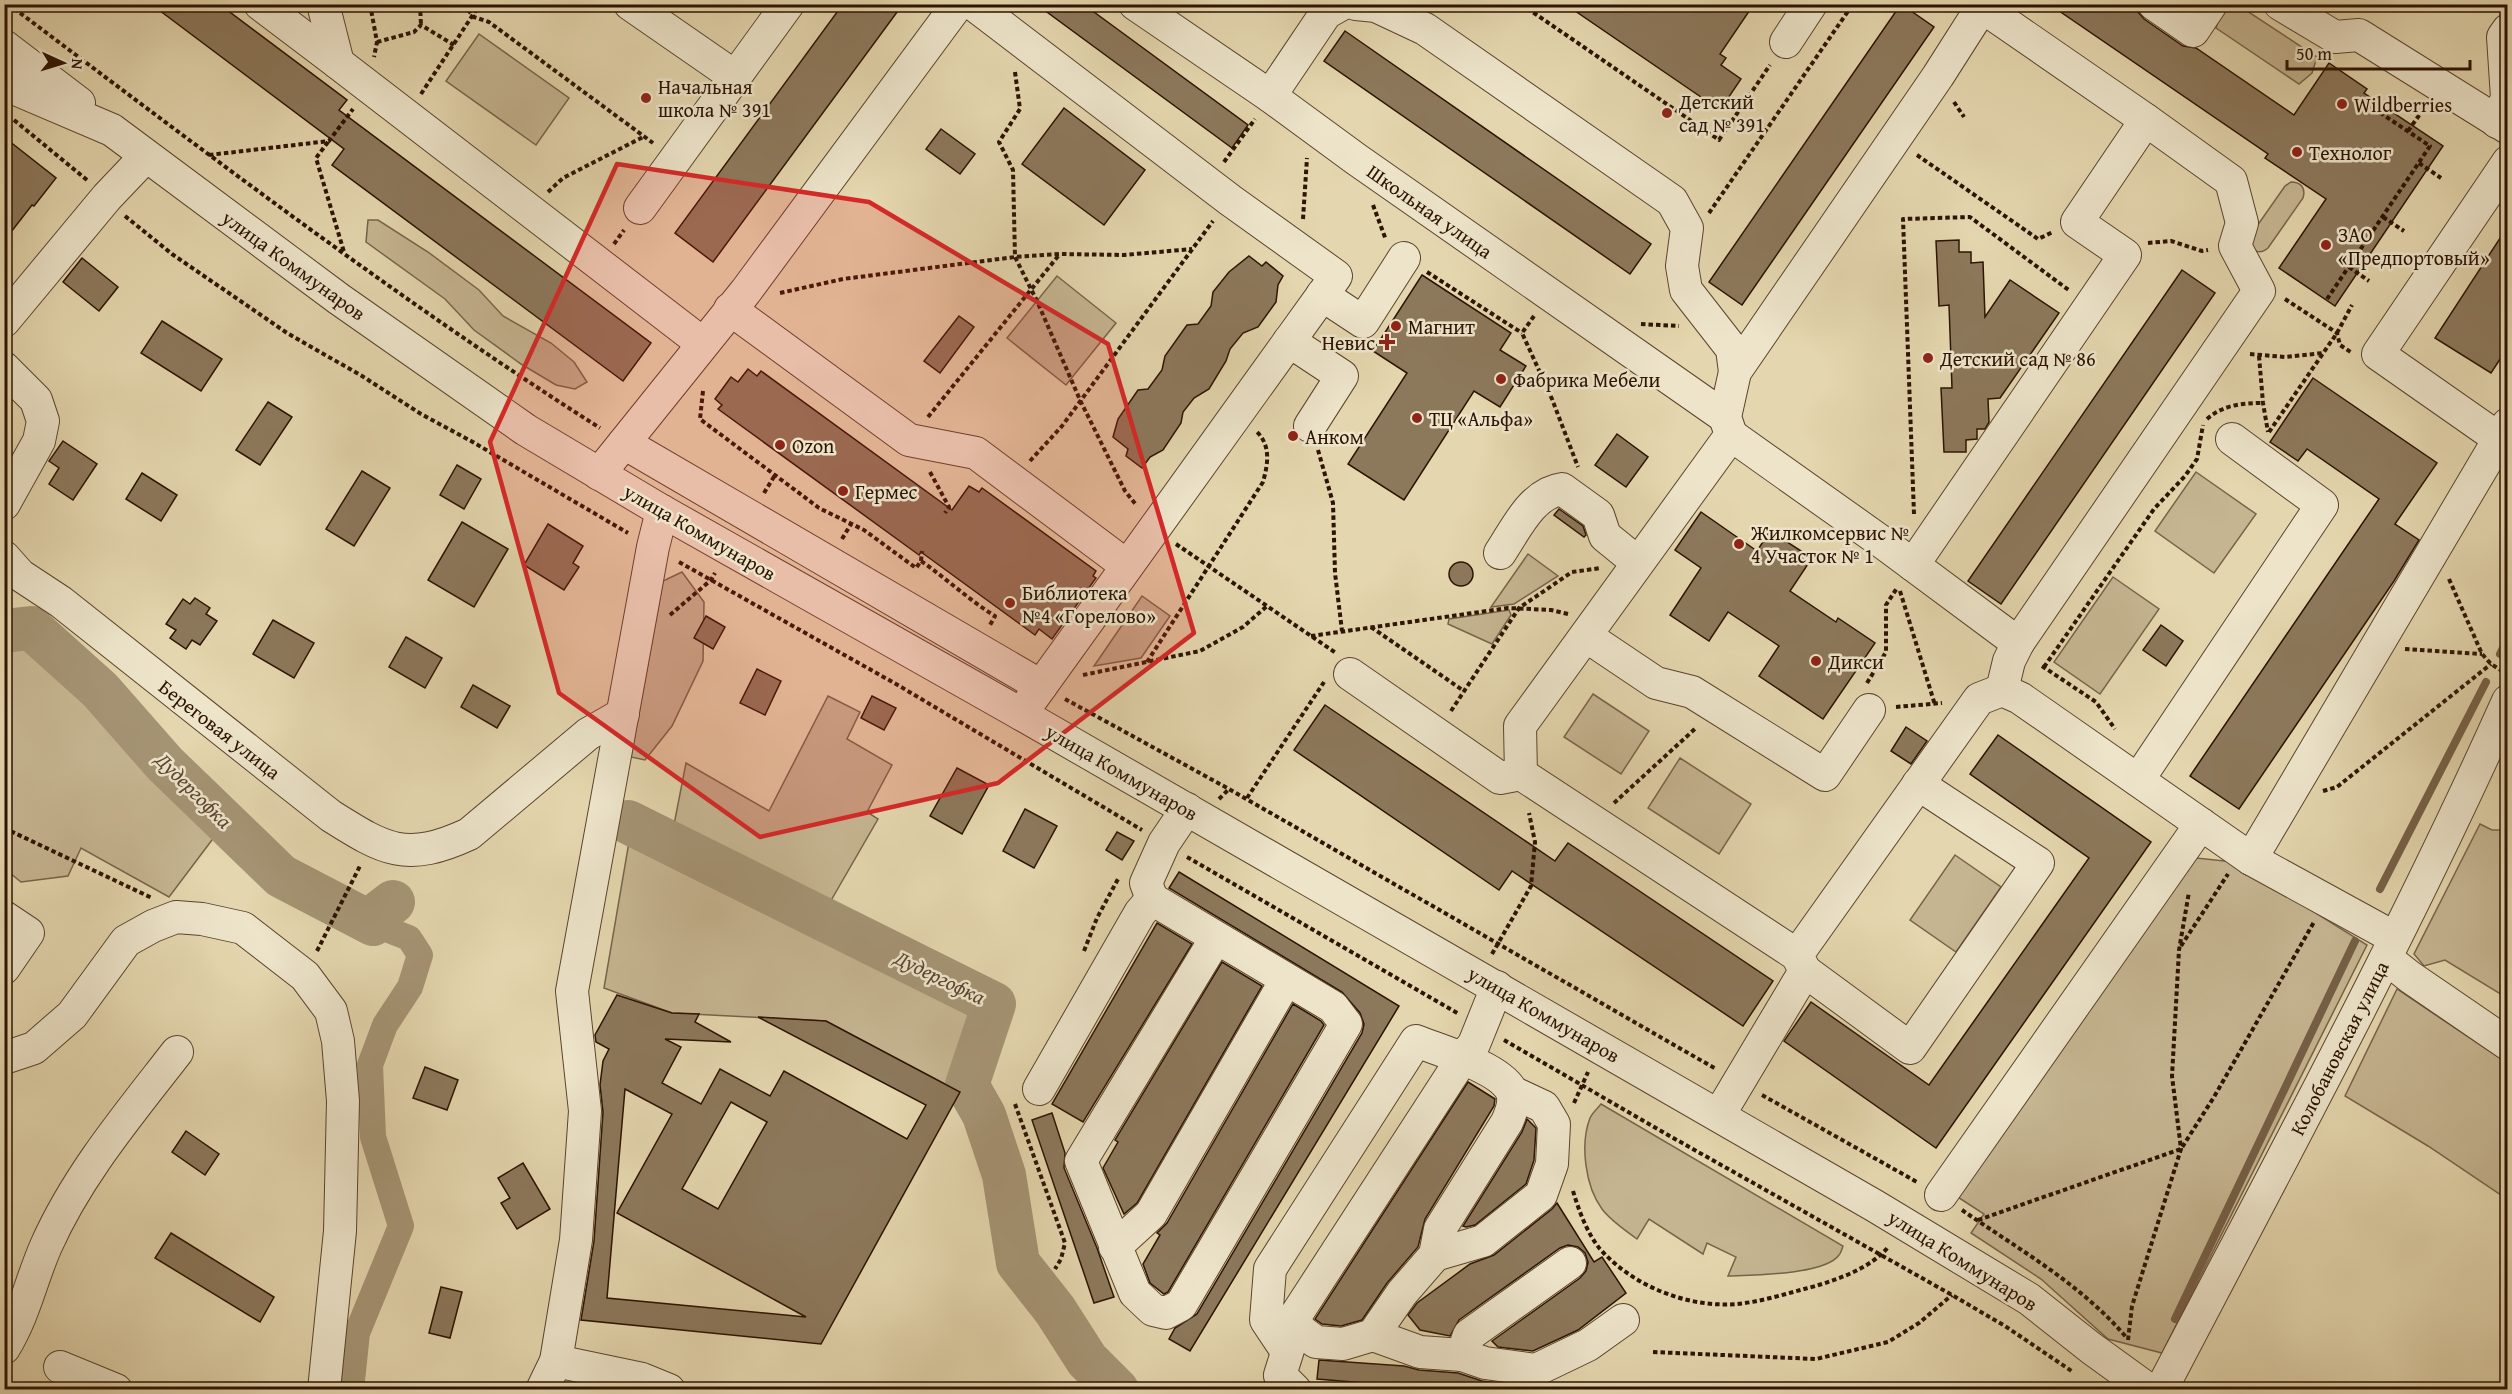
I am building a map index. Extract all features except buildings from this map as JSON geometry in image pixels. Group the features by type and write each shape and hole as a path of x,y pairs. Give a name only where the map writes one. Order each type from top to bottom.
{"street":[{"path":"260,4 370,86 405,116 599,264 694,353"},
{"path":"323,4 338,63"},
{"path":"640,208 788,4"},
{"path":"599,474 738,300 958,4"},
{"path":"973,4 1336,276 1021,714"},
{"name":"Школьная улица","path":"1134,4 1270,96 1549,294 2018,643"},
{"path":"1270,96 1326,13 1342,4"},
{"path":"1356,4 1376,6 1425,29 1672,201 1687,228 1682,266 1686,290 1732,349 1735,372 1728,426 1638,562 1520,726 1521,774"},
{"path":"1786,42 1811,4"},
{"path":"2154,4 2193,31 2211,4"},
{"path":"2280,4 2335,37 2359,35 2502,125 2506,98 2503,37 2508,30"},
{"path":"1719,1115 1739,1082 1801,963 1918,784 1948,742 1990,695 2018,643 2259,291 2235,246 2242,223 2231,181 1980,6 1895,139 1735,372"},
{"path":"651,10 734,76"},
{"name":"улица Коммунаров","path":"4,46 146,156 348,306 526,430 662,511 1021,714 1719,1115 2029,1299 2091,1348 2149,1389"},
{"name":"улица Коммунаров","path":"4,84 112,130"},
{"path":"1913,565 2125,255 2077,222 2146,120"},
{"path":"4,321 107,197 146,156"},
{"path":"2251,859 2427,559 2504,436 2378,354 2508,162"},
{"path":"1322,295 1363,322 1417,266"},
{"path":"738,300 909,440 976,453 1127,566"},
{"path":"1289,341 1342,376 1310,426"},
{"path":"4,368 36,400 44,421 39,441 4,504"},
{"path":"624,443 1043,683"},
{"path":"2129,773 2322,505 2251,443"},
{"path":"1500,553 1532,506 1552,491 1562,489 1598,515 1605,536 1638,562"},
{"path":"542,1389 556,1360 576,1240 585,1111 572,991 653,547 662,511"},
{"name":"Береговая улица","path":"12,566 70,609 331,816 373,842 399,851 434,847 450,843 469,834 588,734 623,714"},
{"path":"1590,630 1656,683 1692,692 1825,775 1869,710"},
{"path":"1338,671 1500,778 1521,774 1593,821 1801,963 1910,1048 2038,863 1918,784"},
{"path":"1990,695 2020,698 2251,859 2326,901 2390,948 2508,1044"},
{"name":"Колобановская улица","path":"2161,1389 2390,948 2504,719"},
{"path":"1187,809 1164,843 1146,883 1152,899 1333,1007 1346,1024 1181,1305 1166,1313 1153,1310 1135,1293 1081,1161 1216,938"},
{"path":"1941,1195 2201,824"},
{"path":"1040,1089 1140,913 1152,899"},
{"path":"4,917 28,933 4,968"},
{"path":"4,1058 34,1048 72,1015 126,941 153,926 176,917 202,919 243,928 305,976 331,1011 338,1041 343,1101 340,1231 324,1389"},
{"path":"1115,1246 1151,1214 1286,980"},
{"path":"1295,1389 1280,1375 1292,1337 1296,1315 1474,1044 1497,987"},
{"path":"1292,1337 1266,1320 1270,1269 1416,1041 1462,1059 1501,1079 1512,1092 1544,1107 1554,1124 1552,1164 1541,1195 1483,1240 1435,1255"},
{"path":"4,1348 17,1327 46,1246 88,1168 177,1052"},
{"path":"1373,1335 1402,1293 1435,1255 1440,1229 1507,1122 1512,1109 1512,1092"},
{"path":"1462,1355 1468,1335 1570,1263"},
{"path":"1292,1337 1301,1331 1316,1342 1343,1344 1373,1335 1420,1352 1462,1355 1485,1363 1536,1370 1588,1345 1623,1320"},
{"path":"556,1360 642,1379 669,1389"},
{"path":"60,1367 116,1389"}],"path":[{"path":"8,4 209,155 345,253 537,388 624,443"},
{"path":"345,253 316,158 370,86 376,42 370,4"},
{"path":"420,4 422,25"},
{"path":"463,4 474,17 489,22 675,158"},
{"path":"405,116 474,17 480,4"},
{"path":"1521,4 1719,140 1786,42"},
{"path":"1687,228 1698,228 1853,4"},
{"path":"376,42 414,32 422,25"},
{"path":"422,25 454,45"},
{"path":"1010,31 1020,109 999,142 1013,170 1015,257 1080,400 1125,490 1154,530 1339,655 1338,671 1246,798"},
{"path":"1013,480 1062,426 1192,249 1270,96"},
{"path":"2327,298 2430,146 2364,102"},
{"path":"4,113 70,164 133,223 172,254 287,333 362,376 421,414 896,684 1164,843 1582,1083 1668,1135 1952,1295 2005,1326 2077,1375"},
{"path":"1301,250 1309,124"},
{"path":"2408,131 2412,125"},
{"path":"563,178 645,136"},
{"path":"1895,139 2038,239"},
{"path":"209,155 329,141"},
{"path":"2419,163 2441,178"},
{"path":"1372,201 1388,243 1417,266 1522,333 1552,399 1586,486 1581,502"},
{"path":"599,264 640,208"},
{"path":"1937,530 1913,514 1903,219 1970,217 2090,306"},
{"path":"2383,217 2404,231"},
{"path":"2125,255 2138,244 2171,241 2202,251 2235,246"},
{"path":"738,300 759,298 843,279 1015,257 1060,254 1124,255 1192,249"},
{"path":"945,513 949,507 909,440 1060,254"},
{"path":"2349,267 2369,281"},
{"path":"2259,291 2283,297 2337,333 2340,345 2358,357 2378,354"},
{"path":"1522,333 1549,294"},
{"path":"2251,443 2324,353 2352,305"},
{"path":"1640,323 1718,330"},
{"path":"2220,347 2259,356 2285,357 2324,353"},
{"path":"694,353 705,377 700,419 819,508 864,530 916,568 921,561 922,551"},
{"path":"2251,443 2263,403 2259,356"},
{"path":"2044,667 2154,509 2185,476 2197,459 2202,427 2208,418 2230,406 2263,403"},
{"path":"1147,662 1263,482 1266,470 1265,442 1237,413"},
{"path":"1310,426 1333,503 1335,573 1342,631"},
{"path":"2427,559 2446,570 2482,654 2502,671"},
{"path":"921,561 962,591 968,599 995,616"},
{"path":"1436,734 1519,608 1572,572 1638,562"},
{"path":"663,621 711,580"},
{"path":"1948,742 1934,704 1898,585 1886,604 1886,652 1864,688 1869,710 1934,704 1990,695"},
{"path":"1043,683 1200,651 1243,627 1267,606"},
{"path":"1311,636 1370,626 1519,608 1551,610 1578,616 1590,630"},
{"path":"1370,626 1464,691"},
{"path":"2380,639 2397,649 2482,654"},
{"path":"2018,643 2044,667 2096,702 2118,733 2129,773"},
{"path":"2292,790 2303,797 2337,787 2491,664"},
{"path":"1043,683 1246,798 1497,945 1941,1195 2042,1264 2090,1301 2108,1316 2128,1340"},
{"path":"1593,821 1718,708"},
{"path":"1497,945 1531,886 1535,842 1521,774"},
{"path":"1224,795 1229,789"},
{"path":"4,828 157,900 176,917"},
{"path":"2179,950 2236,862 2251,859"},
{"path":"2181,1149 2172,1076 2179,950 2191,881"},
{"path":"305,976 349,885"},
{"path":"2127,1348 2132,1306 2181,1149 2214,1097 2326,901"},
{"path":"1573,1107 1582,1083"},
{"path":"1977,1220 2181,1149"},
{"path":"1571,1186 1580,1215 1600,1248 1622,1269 1652,1289 1694,1302 1734,1304 1755,1302 1818,1286 1881,1256"},
{"path":"1653,1352 1816,1359 1888,1342 1918,1323 1952,1295"}],"highlighted area":[{"path":"617,164 869,202 1108,344 1194,633 998,783 760,837 559,693 490,442"}],"shaded area":[{"path":"2231,5 2238,5 2317,57 2312,73 2299,84 2216,28 2221,12"},
{"path":"479,34 569,98 536,145 446,81"},
{"path":"2291,182 2302,186 2303,198 2268,248 2260,252 2253,250 2250,236 2285,186"},
{"path":"368,220 378,220 428,252 479,290 503,316 551,343 574,362 587,382 575,389 556,385 521,364 474,330 445,299 366,242"},
{"path":"1057,276 1116,323 1066,385 1007,338"},
{"path":"2196,472 2256,514 2214,573 2155,531"},
{"path":"1528,554 1558,576 1514,604 1491,607"},
{"path":"682,572 704,602 703,661 672,726 645,760 631,757 663,581"},
{"path":"2113,577 2159,609 2100,694 2054,662"},
{"path":"1142,596 1170,616 1141,658 1094,666"},
{"path":"1509,610 1511,615 1492,644 1448,624 1449,619"},
{"path":"25,645 43,651 72,672 131,742 221,828 169,897 81,848 68,876 21,882 5,869 5,653 13,646"},
{"path":"1593,694 1649,731 1621,774 1564,737"},
{"path":"828,696 860,712 847,739 892,765 867,812 878,819 822,916 671,840 686,763 769,811"},
{"path":"1680,758 1751,804 1719,854 1648,808"},
{"path":"2480,824 2492,830 2504,830 2507,824 2507,998 2445,960 2424,966 2414,954"},
{"path":"630,836 986,1011 960,1092 826,1021 672,1013 604,988"},
{"path":"1955,855 2001,887 1956,952 1910,920"},
{"path":"2196,858 2234,862 2367,945 2162,1353 2108,1339 2041,1279 1971,1233 1984,1214 1953,1194"},
{"path":"2397,989 2507,1063 2507,1199 2428,1146 2345,1096"},
{"path":"1601,1104 1843,1246 1840,1253 1831,1262 1819,1267 1787,1273 1728,1276 1736,1257 1707,1243 1703,1254 1649,1219 1637,1239 1602,1209 1596,1200 1588,1177 1585,1152 1587,1128 1591,1116"}],"waterway":[{"name":"Дудергофка","path":"4,631 31,628 100,690 165,764 281,876 373,924 380,912 393,902"},
{"path":"2500,654 2508,638"},
{"path":"2380,889 2486,682"},
{"name":"Дудергофка","path":"628,822 994,1004 967,1085 984,1115 1004,1175 1018,1263 1055,1310 1087,1360 1117,1390"},
{"path":"351,1390 357,1333 401,1226 373,1137 370,1065 385,1025 410,987 420,955 409,938 373,924"},
{"path":"2175,1319 2355,941"}],"place":[{"name":"Начальная школа № 391","path":"646,98"},
{"name":"Wildberries","path":"2342,104"},
{"name":"Детский сад № 391","path":"1667,113"},
{"name":"Технолог","path":"2297,152"},
{"name":"ЗАО «Предпортовый»","path":"2326,245"},
{"name":"Магнит","path":"1396,326"},
{"name":"Невис","path":"1387,342"},
{"name":"Детский сад № 86","path":"1928,358"},
{"name":"Фабрика Мебели","path":"1501,379"},
{"name":"ТЦ «Альфа»","path":"1417,418"},
{"name":"Анком","path":"1293,436"},
{"name":"Ozon","path":"780,445"},
{"name":"Гермес","path":"843,491"},
{"name":"Жилкомсервис № 4 Участок № 1","path":"1739,544"},
{"name":"Библиотека №4 «Горелово»","path":"1010,603"},
{"name":"Дикси","path":"1816,661"}]}
